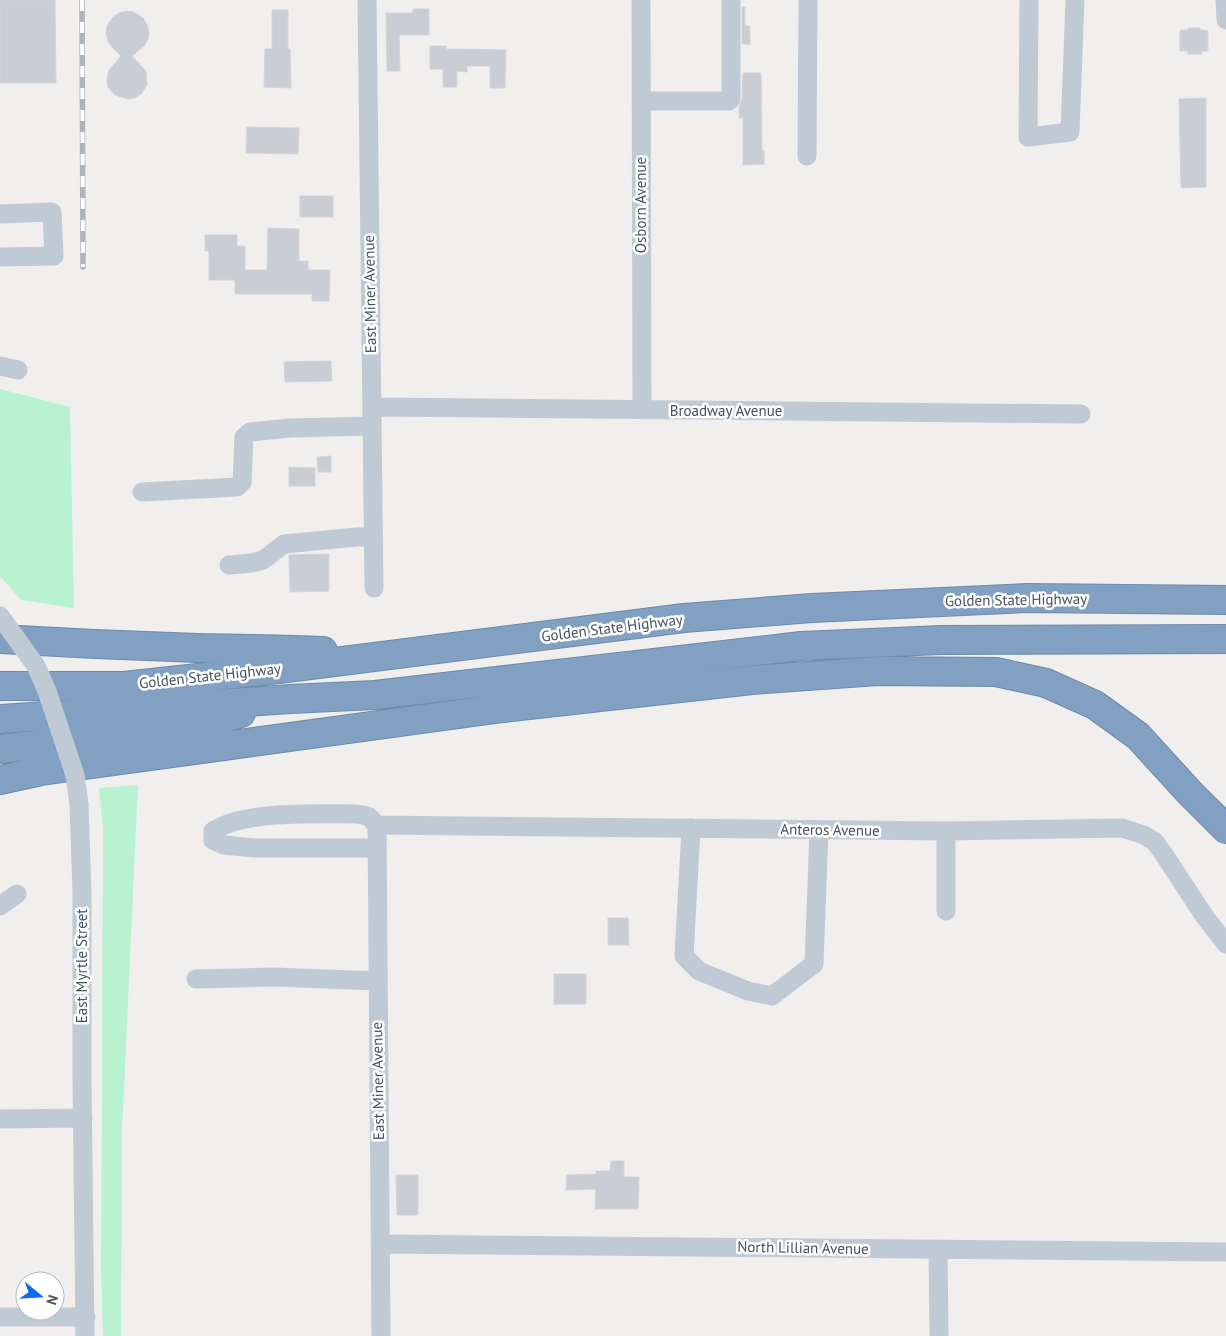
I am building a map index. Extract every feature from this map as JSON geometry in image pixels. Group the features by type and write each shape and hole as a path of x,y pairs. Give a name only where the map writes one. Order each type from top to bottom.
{"highway":[{"name":"Golden State Highway","path":"0,686 124,686 390,656 684,618 812,608 1028,598 1226,600"},
{"path":"0,639 200,648 277,649 390,656"},
{"name":"Golden State Highway","path":"0,719 375,695 801,646 941,640 1226,639"},
{"path":"0,780 41,772 493,709 752,680 878,671 996,672 1046,683 1095,705 1138,736 1226,829"},
{"path":"0,749 201,725 290,699"}],"street":[{"name":"East Miner Avenue","path":"367,0 374,588"},
{"name":"Osborn Avenue","path":"641,0 642,410"},
{"path":"641,101 729,101 732,99 731,0"},
{"path":"807,156 808,0"},
{"path":"1029,0 1028,137 1070,132 1075,0"},
{"path":"1225,0 1226,20"},
{"path":"0,214 52,212 54,256 0,257"},
{"name":"Broadway Avenue","path":"372,407 1081,414"},
{"path":"142,492 237,487 242,482 244,436 250,432 290,428 372,426"},
{"path":"229,564 252,564 262,560 284,544 356,537 373,538"},
{"name":"East Myrtle Street","path":"0,616 36,666 47,691 75,776 80,804 85,1336"},
{"path":"377,825 368,816 357,814 266,816 223,824 213,831 213,840 224,845 254,848 377,848"},
{"name":"East Miner Avenue","path":"377,825 381,1336"},
{"name":"Anteros Avenue","path":"377,825 946,831 1122,828 1139,832 1155,842 1205,917 1226,944"},
{"path":"691,828 684,956 699,971 748,991 772,996 814,964 818,830"},
{"path":"946,831 946,911"},
{"path":"0,906 17,894"},
{"path":"196,979 274,977 378,982"},
{"path":"0,1119 83,1118"},
{"name":"North Lillian Avenue","path":"380,1244 1226,1252"},
{"path":"938,1249 939,1336"},
{"path":"0,1317 86,1317"}],"green space":[{"path":"0,389 70,407 74,608 21,600 0,576"},
{"path":"138,785 122,1132 121,1336 103,1336 101,1269 103,830 99,788"}],"building":[{"path":"0,0 55,0 56,83 0,83"},
{"path":"742,7 745,7 745,26 750,26 750,44 742,44"},
{"path":"413,9 429,9 429,35 399,35 400,71 387,71 386,13 413,13"},
{"path":"272,10 288,10 291,88 264,87 265,49 272,49"},
{"path":"127,11 134,12 143,18 149,32 144,46 132,56 146,71 147,85 141,94 135,98 128,99 115,95 108,87 109,70 121,56 112,47 106,34 107,26 113,17"},
{"path":"1188,28 1200,28 1200,30 1208,31 1208,51 1202,51 1202,54 1188,54 1188,51 1180,51 1180,30 1188,30"},
{"path":"430,46 446,46 446,49 506,50 505,88 490,88 490,66 467,66 467,72 457,71 457,87 443,87 443,69 430,69"},
{"path":"743,73 761,73 762,151 764,151 764,164 743,165 743,118 739,118 739,107 742,99"},
{"path":"1206,98 1206,187 1181,188 1179,99"},
{"path":"247,127 299,128 298,154 246,153"},
{"path":"300,196 333,196 333,217 300,217"},
{"path":"268,228 299,229 299,261 308,261 308,270 330,270 329,301 312,301 312,294 235,294 235,280 209,280 209,251 205,251 205,235 237,235 237,246 245,246 245,270 267,270"},
{"path":"331,361 332,381 285,382 284,362"},
{"path":"331,456 331,472 318,472 317,457"},
{"path":"289,467 315,468 315,486 289,486"},
{"path":"329,554 329,591 290,592 289,555"},
{"path":"608,918 628,918 629,945 608,945"},
{"path":"554,974 586,974 586,1004 554,1004"},
{"path":"611,1161 624,1161 624,1177 639,1177 638,1209 595,1209 596,1189 566,1190 567,1175 596,1174 596,1171 610,1171"},
{"path":"396,1175 418,1175 418,1215 397,1215"}],"railway":[{"path":"82,0 83,267"}]}
